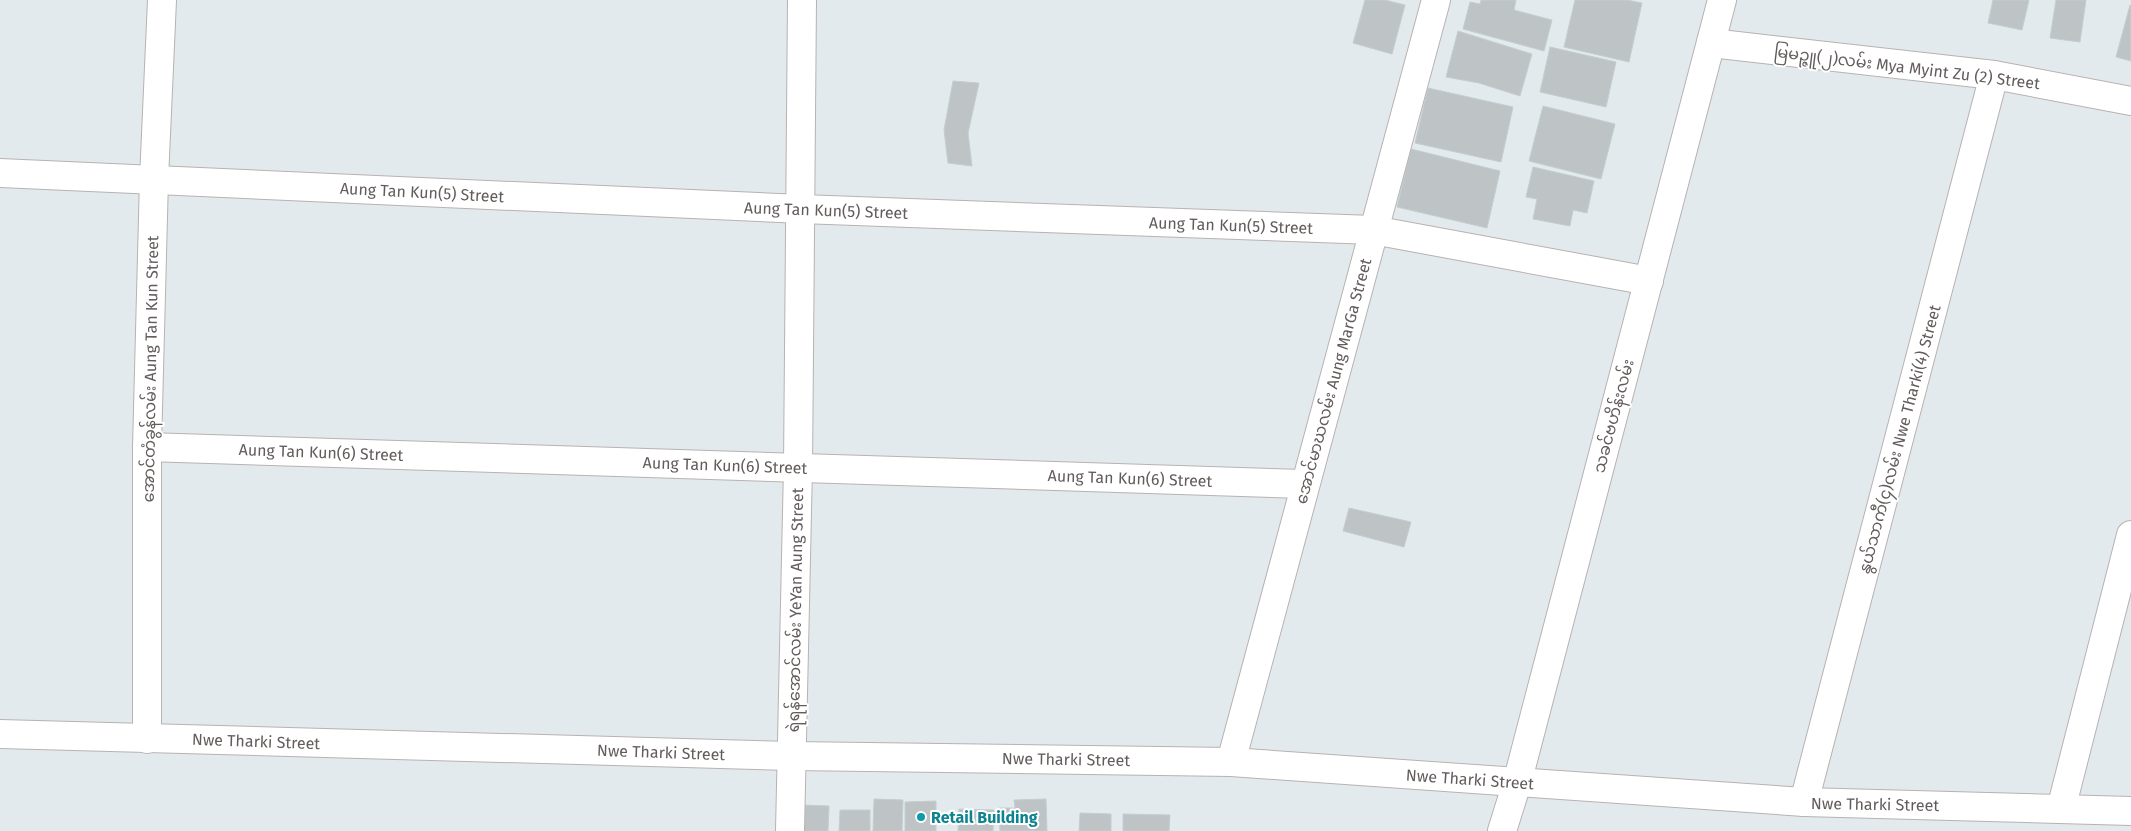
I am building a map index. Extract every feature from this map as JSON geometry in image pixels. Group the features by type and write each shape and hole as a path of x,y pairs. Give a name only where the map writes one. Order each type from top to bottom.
{"street":[{"name":"အောင်တံခွန်လမ်း Aung Tan Kun Street","path":"147,738 146,447 154,179 162,0"},
{"name":"ရဲရန်အောင်လမ်း YeYan Aung Street","path":"790,831 798,467 802,0"},
{"name":"အောင်မာဃလမ်း Aung MarGa Street","path":"1231,762 1304,484 1436,0"},
{"name":"သခင်ဗဟိန်းလမ်း","path":"1502,831 1517,783 1722,0"},
{"name":"မြမဉ္ဇူ(၂)လမ်း Mya Myint Zu (2) Street","path":"1711,43 1994,75 2131,101"},
{"name":"နွယ်သာကီ(၄)လမ်း Nwe Tharki(4) Street","path":"1804,802 1994,75"},
{"name":"Aung Tan Kun(5) Street","path":"0,173 800,209 1373,230 1649,281"},
{"name":"Aung Tan Kun(6) Street","path":"146,447 1304,484"},
{"path":"2061,809 2131,535"},
{"name":"Nwe Tharki Street","path":"0,734 792,756 1231,762 1804,802 2131,810"}],"building":[{"path":"1365,0 1385,0 1405,5 1392,54 1353,43"},
{"path":"1481,0 1516,0 1514,10 1552,20 1544,51 1463,29 1470,2 1480,4"},
{"path":"1575,0 1627,0 1642,3 1629,62 1564,47"},
{"path":"1993,0 2029,0 2022,30 1988,23"},
{"path":"2056,0 2086,0 2080,42 2050,38"},
{"path":"2131,5 2131,61 2116,57"},
{"path":"1458,31 1532,54 1520,96 1479,83 1446,77"},
{"path":"1550,47 1616,62 1606,107 1540,92"},
{"path":"953,81 979,83 968,133 972,166 948,163 944,130"},
{"path":"1428,88 1513,107 1501,162 1415,143"},
{"path":"1543,106 1615,124 1601,179 1529,161"},
{"path":"1411,149 1500,171 1487,228 1397,207"},
{"path":"1533,167 1594,181 1587,213 1573,210 1570,226 1533,219 1537,199 1526,197"},
{"path":"1349,508 1411,522 1404,547 1343,531"},
{"path":"874,799 903,800 902,831 873,831"},
{"path":"1046,799 1047,831 1000,831 999,808 1015,808 1014,800"},
{"name":"Retail Building","path":"936,801 936,831 905,831 905,802"},
{"path":"803,805 829,806 828,831 802,831"},
{"name":"Retail Building","path":"959,809 994,810 993,831 958,831"},
{"path":"840,810 870,810 870,831 839,831"},
{"path":"1080,813 1111,814 1111,831 1079,831"},
{"path":"1123,814 1170,815 1169,831 1123,831"}],"place":[{"name":"Retail Building","path":"921,817"}]}
